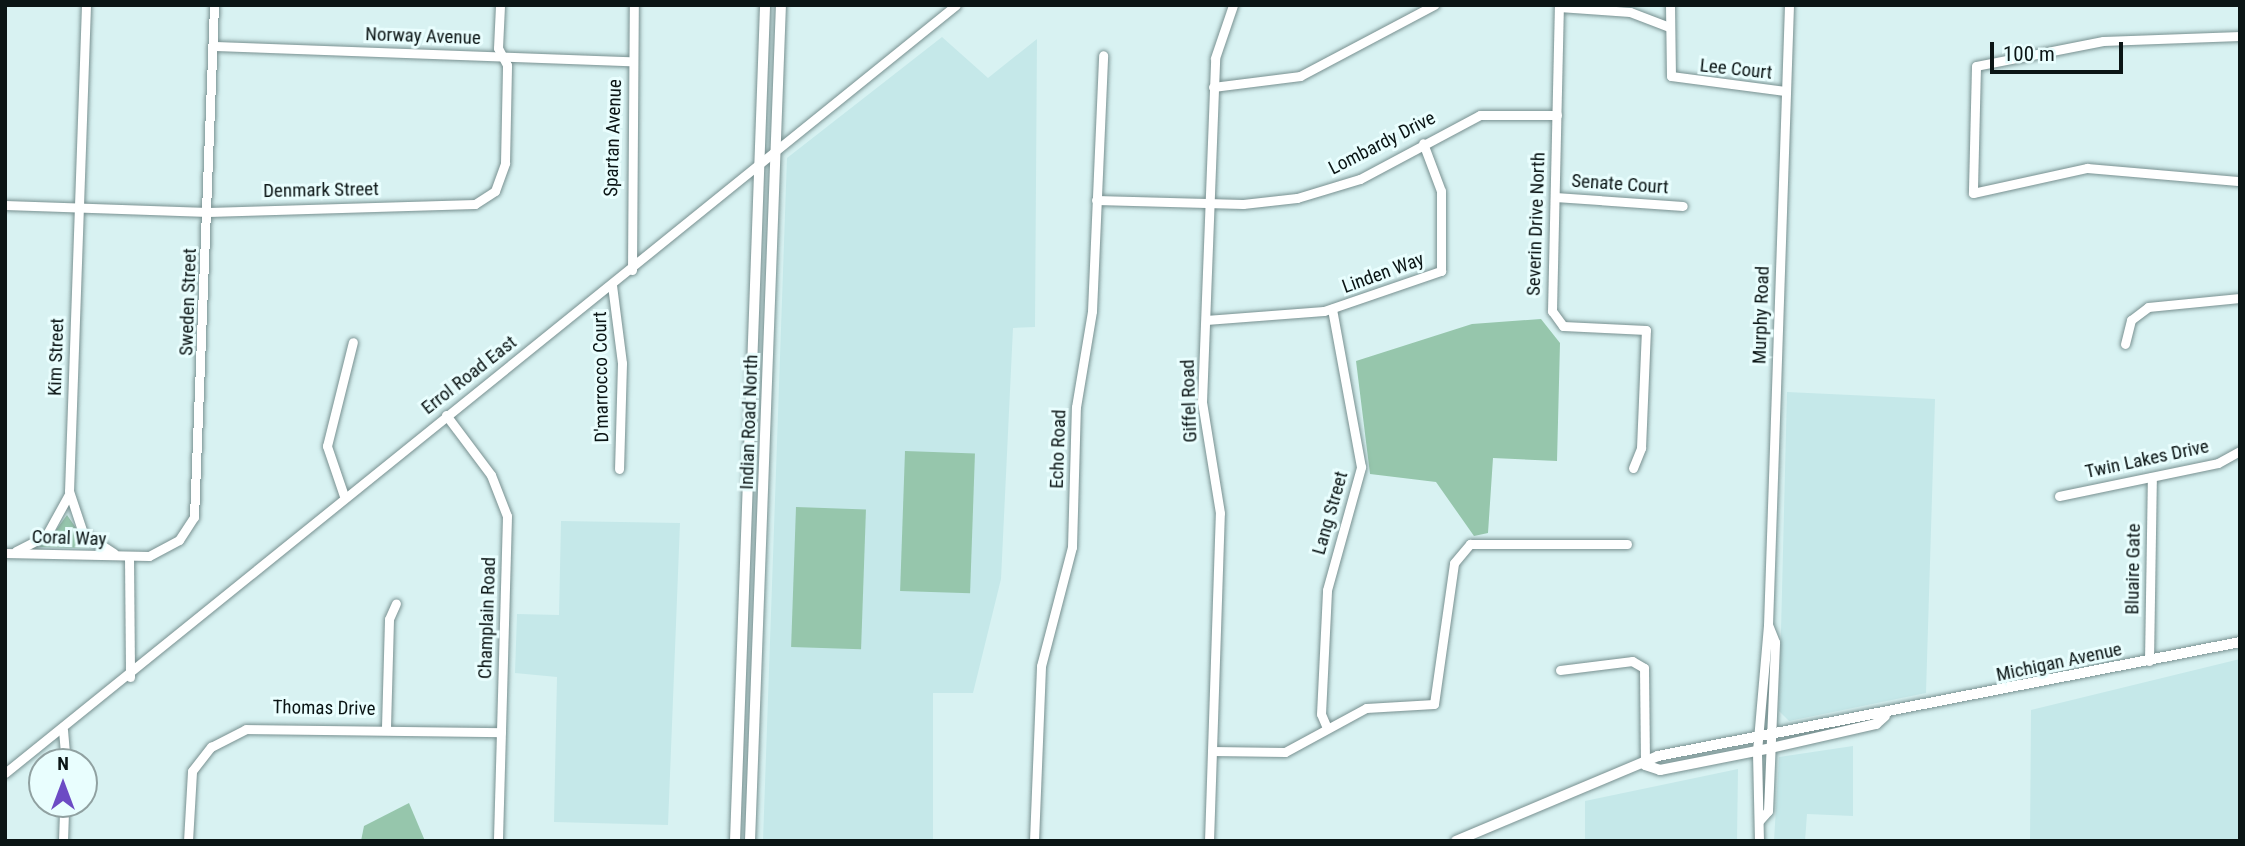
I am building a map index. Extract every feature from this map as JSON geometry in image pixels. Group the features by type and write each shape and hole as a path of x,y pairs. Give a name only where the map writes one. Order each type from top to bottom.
{"main road":[{"name":"Indian Road North","path":"735,841 765,5"},
{"name":"Indian Road North","path":"750,841 781,5"},
{"name":"Michigan Avenue","path":"1456,841 1645,765 1658,756 1871,713 1885,716 2240,642"},
{"name":"Michigan Avenue","path":"1645,765 1660,770 1757,751 1876,724 1885,716"}],"street":[{"name":"Kim Street","path":"86,5 69,491 83,533 103,549 129,557"},
{"name":"Sweden Street","path":"129,557 167,549 184,533 197,507 214,5"},
{"name":"Denmark Street","path":"5,205 208,212 455,206 488,197 505,163 507,65 500,56 500,5"},
{"name":"Spartan Avenue","path":"632,270 634,5"},
{"name":"Errol Road East","path":"5,773 130,677 344,496 632,270 956,5"},
{"name":"Giffel Road","path":"1209,841 1220,513 1204,429 1206,320 1213,87 1219,32 1233,5"},
{"path":"1213,87 1300,76 1434,5"},
{"name":"Lee Court","path":"1671,5 1671,76 1785,91"},
{"name":"Murphy Road","path":"1759,841 1757,751 1768,625 1789,5"},
{"name":"Severin Drive North","path":"1633,468 1641,448 1646,330 1555,320 1559,7 1623,11 1669,27"},
{"path":"2240,36 2103,41 1976,66 1973,193 2087,168 2240,181"},
{"name":"Norway Avenue","path":"213,46 632,61"},
{"name":"Echo Road","path":"1034,841 1039,682 1072,547 1076,407 1092,311 1102,55"},
{"name":"Lombardy Drive","path":"1096,200 1270,202 1324,192 1480,115 1557,115"},
{"name":"Linden Way","path":"1206,320 1332,309 1441,271 1443,203 1423,143"},
{"name":"Senate Court","path":"1555,197 1684,206"},
{"name":"D'marrocco Court","path":"612,285 622,363 620,469"},
{"path":"2125,344 2131,320 2148,307 2240,298"},
{"name":"Lang Street","path":"1327,728 1321,714 1327,590 1361,467 1332,309"},
{"path":"344,496 327,446 354,342"},
{"name":"Champlain Road","path":"446,415 491,475 507,516 498,841"},
{"name":"Twin Lakes Drive","path":"2059,496 2218,463 2240,451"},
{"name":"Bluaire Gate","path":"2149,661 2152,477"},
{"name":"Coral Way","path":"6,553 46,536 69,491"},
{"path":"1212,751 1285,752 1366,708 1434,705 1454,563 1465,547 1486,540 1627,544"},
{"name":"Coral Way","path":"6,553 129,557"},
{"path":"129,557 130,677"},
{"path":"386,727 389,619 396,604"},
{"name":"Murphy Road","path":"1759,821 1768,811 1772,732 1775,642 1768,625"},
{"path":"1560,670 1632,662 1644,668 1645,765"},
{"name":"Thomas Drive","path":"188,841 192,771 230,734 267,724 501,732"},
{"path":"62,730 64,748"},
{"path":"63,841 64,818"}],"shaded area":[{"path":"942,37 988,78 1037,39 1035,327 1013,328 1001,579 973,693 933,693 933,841 763,841 787,158"},
{"path":"1787,392 1935,399 1926,693 1789,721 1779,711"},
{"path":"561,521 680,523 668,825 554,822 557,677 515,673 517,614 559,615"},
{"path":"2240,659 2240,841 2030,841 2031,710"},
{"path":"1853,746 1853,816 1807,814 1805,841 1774,841 1779,757"},
{"path":"1738,769 1737,841 1585,841 1585,801"}],"green space":[{"path":"1541,319 1560,343 1557,461 1493,458 1488,533 1474,536 1436,482 1370,474 1356,361 1472,324"},
{"path":"905,451 975,453 970,593 900,591"},
{"path":"796,507 866,509 861,649 791,647"},
{"path":"67,515 90,548 39,547 56,530"},
{"path":"409,803 425,841 361,841 364,826"}]}
